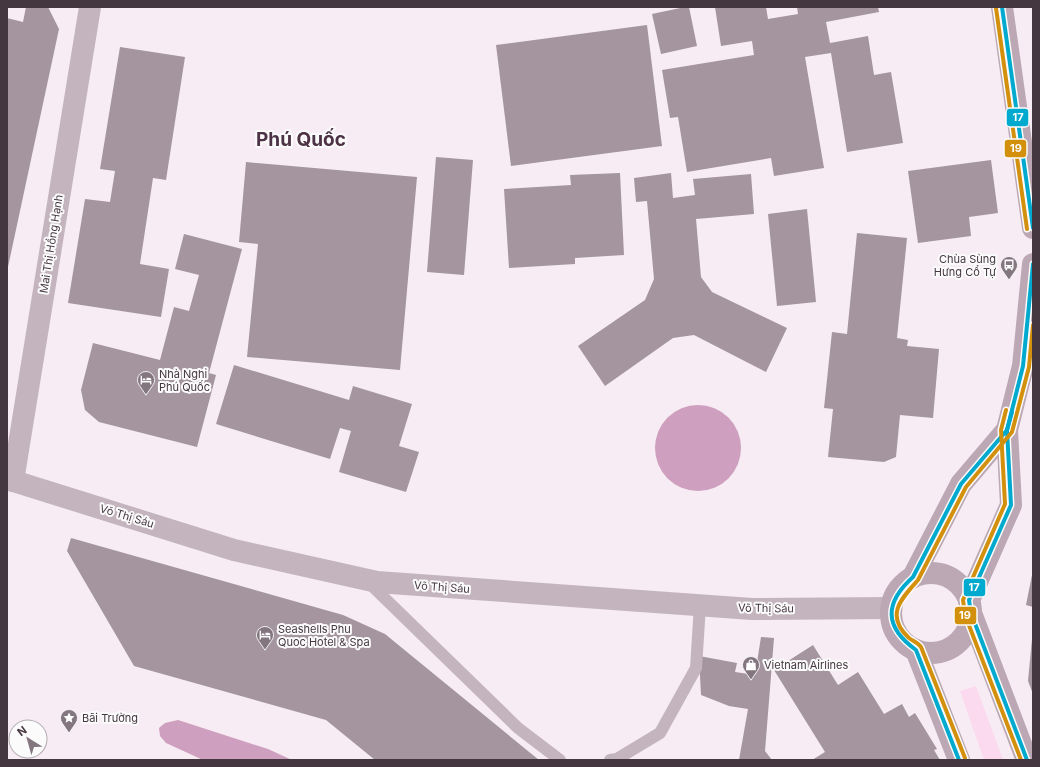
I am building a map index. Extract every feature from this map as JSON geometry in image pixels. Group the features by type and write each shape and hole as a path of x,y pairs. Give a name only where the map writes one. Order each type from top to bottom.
{"main road":[{"path":"1002,7 1033,228"},
{"path":"1007,430 961,484 913,577 899,590 895,596 891,608 892,621 897,633 905,643 916,650 928,653 941,652 953,646 962,637 969,626 970,606 1011,505 1007,430 1023,366 1033,264"},
{"path":"913,577 927,573 940,574 952,579 963,588 1027,760"},
{"path":"916,650 959,760"}],"street":[{"name":"Mai Thị Hồng Hạnh","path":"10,480 90,7"},
{"name":"Võ Thị Sáu","path":"10,480 234,550 377,582 752,609 891,608"}],"lane":[{"path":"366,580 518,728 560,760"},
{"path":"610,760 617,759 660,733 696,668 700,605"}],"shaded area":[{"path":"690,405 706,405 715,408 729,417 738,431 741,440 741,456 738,465 729,479 715,488 706,491 690,491 674,484 667,479 662,472 655,456 655,440 662,424 667,417 674,412"},
{"path":"976,686 1003,760 984,760 960,691"},
{"path":"178,720 268,749 292,760 203,760 166,743 160,736 159,728 165,723"}],"building":[{"path":"26,7 48,7 59,29 8,267 7,18 23,22"},
{"path":"689,7 697,46 661,54 652,14"},
{"path":"715,7 766,7 768,19 798,14 797,7 878,7 879,12 826,22 830,43 868,36 874,75 891,72 903,143 847,152 831,53 805,57 824,168 774,176 771,158 687,172 678,117 670,118 662,70 754,55 752,41 721,46"},
{"path":"647,25 662,146 511,166 496,45"},
{"path":"120,47 185,57 166,180 153,178 140,264 169,269 161,317 68,303 85,199 110,202 115,171 100,169"},
{"path":"436,157 473,160 464,275 427,272"},
{"path":"991,160 998,213 969,217 971,236 918,243 908,171"},
{"path":"246,162 417,177 400,370 247,357 258,244 239,242"},
{"path":"620,173 624,255 575,258 575,264 509,268 504,189 571,185 570,175"},
{"path":"671,173 673,198 695,195 693,179 751,174 754,214 696,219 701,277 712,292 787,328 766,372 694,335 673,338 605,386 578,346 645,300 654,279 647,201 636,202 634,178"},
{"path":"807,209 816,302 777,306 768,214"},
{"path":"857,233 907,238 897,338 908,340 907,346 939,349 933,418 900,415 896,457 884,462 828,457 833,409 824,408 832,332 847,334"},
{"path":"184,234 242,249 209,373 216,375 197,447 99,422 85,410 81,390 93,343 160,360 174,307 189,311 199,275 175,269"},
{"path":"234,365 349,400 353,386 412,404 399,446 419,452 406,492 339,472 351,431 340,428 330,459 216,424"},
{"name":"Seashells Phu Quoc Hotel & Spa","path":"71,538 343,615 385,634 539,760 375,760 326,720 134,666 67,551"},
{"path":"1033,575 1033,607 1026,605"},
{"path":"761,637 774,638 765,751 772,760 739,760 748,709 729,706 701,695 699,656 737,663 735,672 755,675"},
{"path":"1033,639 1033,694 1028,681"},
{"path":"813,645 838,685 858,672 884,714 902,704 909,717 915,713 937,749 934,750 940,760 812,760 825,752 774,670"}],"transit line":[{"name":"17","path":"1002,7 1033,228"},
{"name":"19","path":"996,8 1027,229"},
{"name":"17","path":"959,760 916,650 905,641 893,624 893,605 903,587 913,577 961,484 1007,430 1023,366 1033,264"},
{"name":"19","path":"965,758 921,647 909,638 902,630 898,622 898,607 906,593 918,580 966,487 1012,432 1029,367 1033,325"},
{"name":"19","path":"1006,410 1001,430 1005,504 963,600 965,615 1021,760"},
{"name":"17","path":"1012,412 1007,430 1011,505 969,600 971,613 1027,760"}],"place":[{"name":"Chùa Sùng Hưng Cổ Tự","path":"1009,280"},
{"name":"Nhà Nghỉ Phú Quốc","path":"146,395"},
{"name":"Seashells Phu Quoc Hotel & Spa","path":"265,650"},
{"name":"Vietnam Airlines","path":"751,680"},
{"name":"Bãi Trường","path":"69,733"}],"district":[{"name":"Phú Quốc","path":"301,139"}]}
